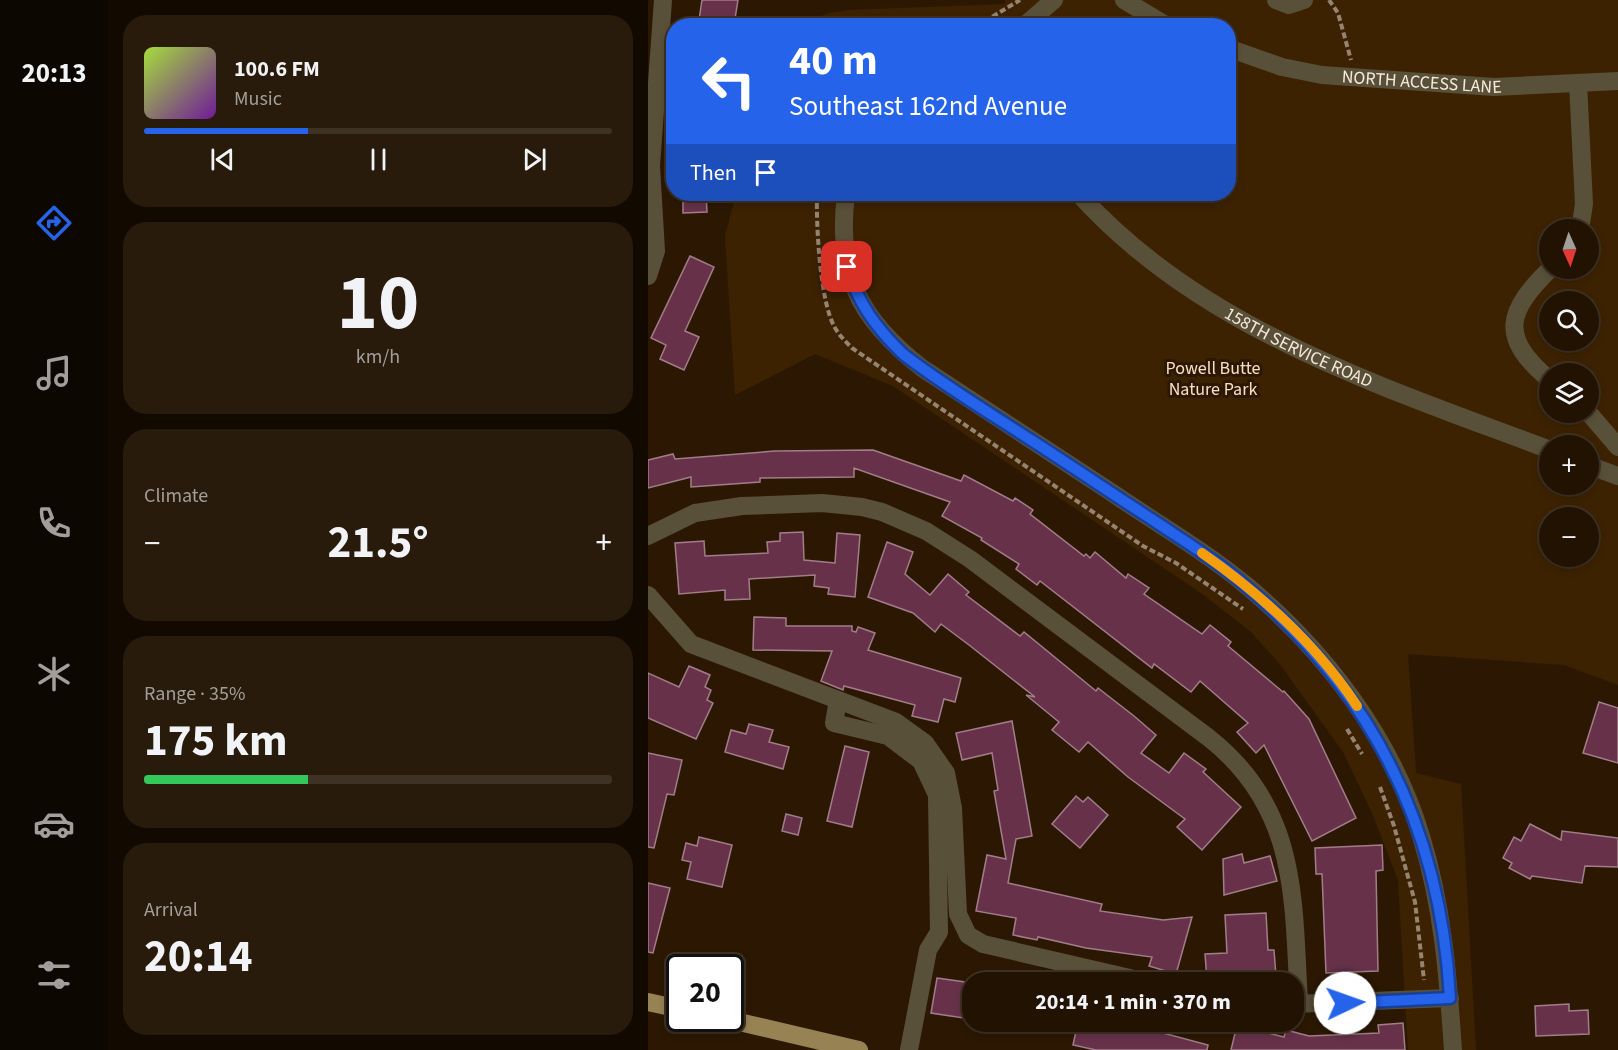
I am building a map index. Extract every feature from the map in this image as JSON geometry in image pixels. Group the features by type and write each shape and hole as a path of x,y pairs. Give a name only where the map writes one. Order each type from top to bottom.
{"main road":[{"path":"648,1002 666,1006"},
{"path":"744,1023 859,1050"}],"street":[{"path":"648,276 656,251 651,166 663,0"},
{"path":"1033,18 1054,0"},
{"path":"1124,0 1154,18"},
{"path":"1276,0 1289,5 1304,0"},
{"name":"NORTH ACCESS LANE","path":"1236,51 1282,67 1322,75 1494,87 1618,81"},
{"path":"1578,83 1584,192 1581,219"},
{"path":"845,201 842,238 847,267 862,307 886,337 922,368 1237,579 1307,642 1337,679 1370,727 1394,770 1421,835 1440,912 1450,998 1453,1050"},
{"name":"158TH SERVICE ROAD","path":"1086,201 1096,213 1145,255 1196,292 1258,329 1365,379 1539,446"},
{"path":"1539,371 1530,364 1523,352 1514,323 1516,311 1523,298 1541,279"},
{"path":"1597,423 1618,447"},
{"path":"1599,469 1618,477"},
{"path":"648,536 676,520 717,509 843,504 862,507 907,522 970,559 1225,750 1248,777 1269,810 1288,860 1293,891 1295,972"},
{"path":"648,595 692,644 908,729 925,742 941,762 951,795 957,907 963,929 983,944 1104,972"},
{"path":"838,700 834,723 888,736 921,761 937,795 939,932 928,950 909,1050"},
{"path":"1304,1004 1450,998"}],"path":[{"path":"990,18 1020,0"},
{"path":"1329,0 1338,13 1343,38 1351,54 1350,77"},
{"path":"817,201 819,242 831,320 852,348 1143,546 1176,563 1247,613"},
{"path":"1343,722 1368,763"},
{"path":"1376,778 1394,826 1415,902 1426,999"}],"green space":[{"name":"Powell Butte Nature Park","path":"1005,0 1618,0 1618,685 1564,665 1408,654 1416,773 1461,784 1476,1050 1408,1050 1398,880 1372,813 1343,752 1279,663 1251,632 1201,593 893,386 815,354 735,395 725,236 734,201 1236,201 1236,18 816,18 848,10 1005,4"}],"building":[{"path":"702,0 738,0 735,18 699,18"},
{"path":"683,201 706,201 707,212 683,213"},
{"path":"690,256 714,267 685,331 699,337 684,370 660,359 666,345 651,338"},
{"path":"873,450 961,481 964,475 1013,501 1015,498 1033,510 1030,514 1084,556 1086,554 1090,558 1095,552 1126,578 1128,574 1149,588 1144,594 1202,634 1210,625 1231,642 1228,646 1284,691 1309,719 1356,818 1312,841 1264,745 1256,753 1237,732 1248,723 1200,681 1191,692 1154,664 1152,668 1040,581 1037,585 1016,569 1019,564 981,540 982,538 942,516 950,502 854,468 854,477 760,478 760,482 691,487 691,477 648,488 648,460 673,454 675,459 775,451"},
{"path":"803,532 804,560 835,563 837,533 860,535 855,597 828,594 829,588 814,586 815,575 749,579 750,599 725,600 725,590 679,594 675,543 704,541 705,556 768,553 767,542 780,541 780,533"},
{"path":"887,542 913,552 905,574 930,595 948,574 969,592 966,595 1020,636 1024,632 1096,691 1098,688 1134,716 1156,735 1141,753 1169,773 1184,753 1206,769 1203,772 1241,807 1202,850 1177,827 1185,819 1128,777 1088,742 1079,752 1052,730 1059,722 1026,695 1035,697 969,645 941,624 935,632 913,613 868,597"},
{"path":"754,617 786,618 786,626 852,626 852,631 856,632 858,627 875,633 868,650 961,678 955,702 944,699 938,722 912,716 915,705 844,686 843,690 821,681 832,651 753,650"},
{"path":"689,666 710,675 705,687 711,690 707,700 713,703 696,739 648,718 648,673 679,687"},
{"path":"1599,702 1618,708 1618,763 1583,753"},
{"path":"1012,721 1032,836 1016,839 1008,883 1102,904 1100,911 1163,920 1192,917 1177,972 1149,966 1152,957 1086,948 1038,937 1037,940 1013,935 1016,918 976,911 987,855 1006,859 994,791 998,790 992,753 962,760 956,733"},
{"path":"749,724 773,730 769,742 789,747 783,769 725,752 731,730 746,734"},
{"path":"845,746 869,752 852,827 827,821"},
{"path":"648,753 682,760 674,795 667,794 654,848 648,847"},
{"path":"1076,796 1083,802 1088,797 1108,815 1080,848 1052,824"},
{"path":"786,814 802,818 798,835 782,831"},
{"path":"1530,824 1561,840 1562,831 1618,838 1618,867 1585,866 1582,883 1532,876 1530,879 1509,868 1512,863 1503,858 1514,837 1521,841"},
{"path":"699,837 732,845 722,887 687,879 691,862 682,860 686,843 697,846"},
{"path":"1382,845 1383,870 1376,871 1378,971 1326,973 1322,874 1316,874 1315,848"},
{"path":"1242,854 1244,863 1270,856 1277,881 1224,895 1223,859"},
{"path":"648,883 670,888 653,953 648,952"},
{"path":"1266,913 1268,950 1274,950 1276,972 1206,972 1205,954 1227,953 1225,915"},
{"path":"937,978 962,982 962,1018 931,1013"},
{"path":"1569,1004 1569,1011 1588,1010 1589,1034 1536,1036 1535,1006"},
{"path":"1403,1023 1405,1050 1231,1050 1235,1032 1264,1032 1284,1037 1285,1032 1309,1036 1379,1033 1378,1025"},
{"path":"1076,1032 1163,1032 1208,1045 1207,1050 1096,1050 1073,1045"}],"slow traffic":[{"path":"1202,553 1247,586 1307,642 1357,706"}],"route":[{"path":"847,267 862,307 870,319 903,354 1179,537 1247,586 1307,642 1354,702 1394,770 1421,835 1440,912 1450,998 1345,1003"}]}
